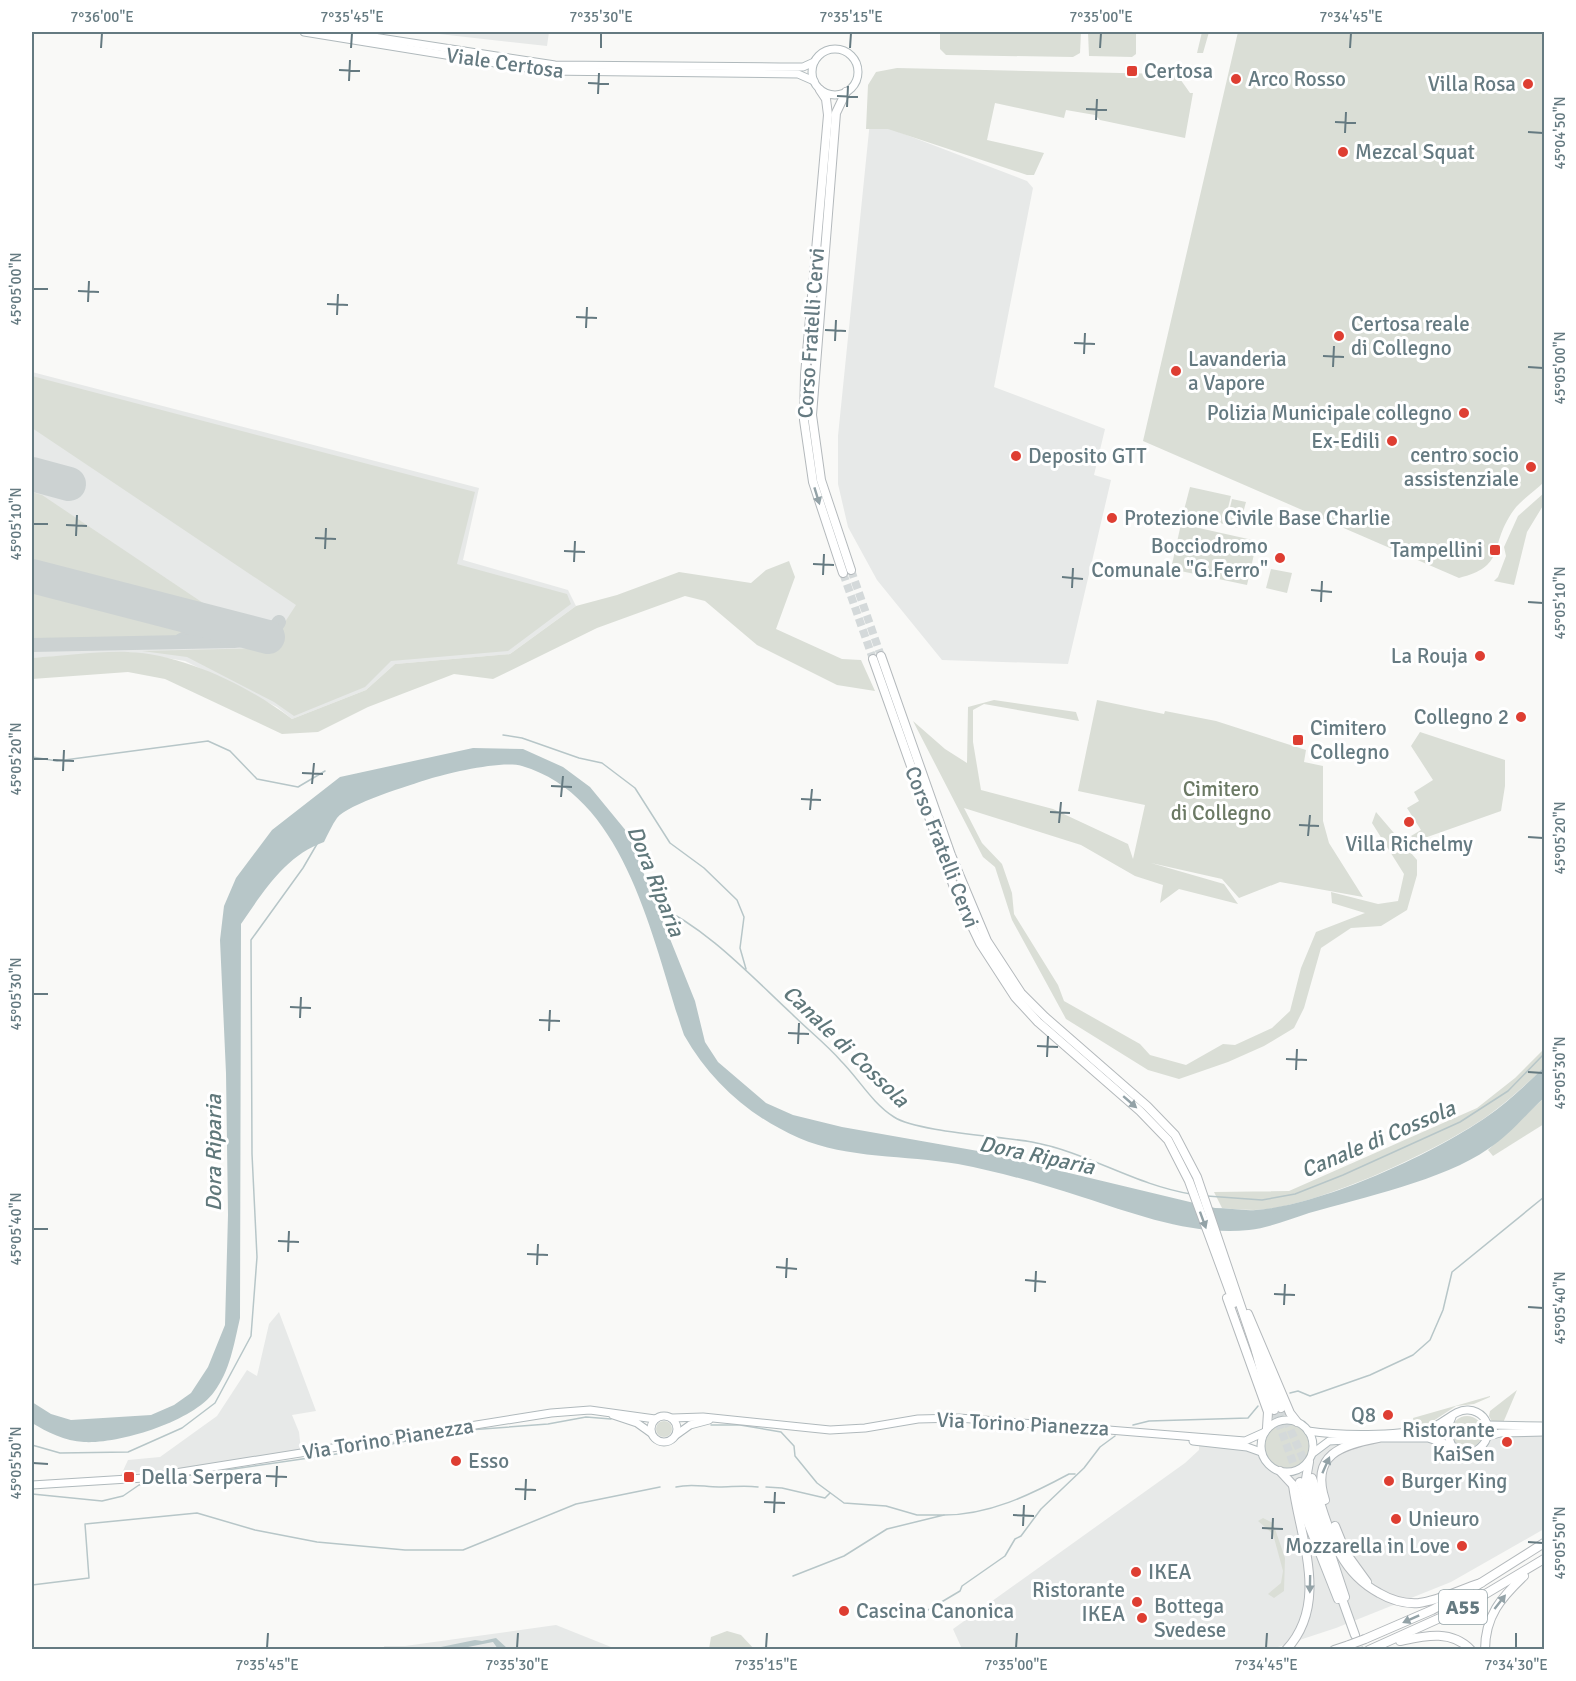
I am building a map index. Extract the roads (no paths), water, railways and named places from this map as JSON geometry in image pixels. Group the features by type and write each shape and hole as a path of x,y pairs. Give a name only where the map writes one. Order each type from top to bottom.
{"highway":[{"path":"1256,1351 1278,1409"},
{"path":"1375,1591 1346,1553 1326,1503 1321,1480 1328,1458 1338,1449 1378,1438"},
{"path":"1312,1478 1343,1562 1362,1584 1394,1600 1415,1603 1440,1598 1481,1583"},
{"path":"1286,1650 1301,1627 1309,1601 1310,1587 1310,1570 1297,1484"},
{"name":"A55","path":"1334,1650 1432,1610 1481,1583 1545,1542"},
{"name":"A55","path":"1369,1649 1462,1608 1545,1559"},
{"path":"1485,1650 1487,1627 1492,1612 1500,1600 1536,1565"},
{"path":"1387,1643 1429,1635 1456,1639 1471,1650"}],"main road":[{"name":"Viale Certosa","path":"304,32 545,71 793,74 803,75 814,81"},
{"name":"Viale Certosa","path":"341,32 555,65 802,67 814,62"},
{"path":"834,49 846,52 854,59 858,69 856,81 846,92 831,95 820,90 814,81 814,62 822,53 834,49"},
{"name":"Corso Fratelli Cervi","path":"820,90 826,99 828,115 806,363 804,420 813,482 847,572 821,480 812,415 836,113 846,92"},
{"name":"Corso Fratelli Cervi","path":"1221,1257 1180,1159 1154,1125 1038,1022 993,967 956,893 877,657 895,696 965,893 1001,965 1021,993 1161,1120 1187,1154 1197,1178 1227,1276"},
{"path":"1227,1276 1256,1351 1263,1378"},
{"path":"1227,1276 1263,1378 1278,1409"},
{"path":"1227,1276 1290,1413 1312,1438 1306,1479 1343,1586 1347,1613"},
{"path":"1227,1276 1234,1321 1268,1412 1266,1430 1261,1441 1261,1452 1269,1466 1297,1484 1332,1588 1347,1613 1355,1635"},
{"name":"Via Torino Pianezza","path":"32,1485 144,1478 551,1413 602,1411 655,1419"},
{"name":"Via Torino Pianezza","path":"602,1411 637,1423 652,1434"},
{"path":"1308,1431 1328,1434 1410,1431 1436,1426 1462,1411 1475,1412 1488,1425 1545,1426"},
{"path":"661,1416 672,1418 677,1424 676,1435 670,1441 662,1442 652,1434 651,1426 655,1419 661,1416"},
{"path":"1452,1417 1446,1431 1452,1446"},
{"name":"Via Torino Pianezza","path":"672,1418 714,1419 846,1430 918,1419 959,1418 1245,1441 1266,1430"},
{"name":"Via Torino Pianezza","path":"676,1435 690,1425 714,1419"},
{"path":"1266,1430 1282,1420 1297,1422"},
{"path":"1280,1472 1294,1472 1329,1441 1428,1438 1452,1446 1463,1453 1474,1452 1483,1447 1488,1436 1488,1425"},
{"path":"1488,1436 1500,1433 1545,1432"},
{"name":"Via Torino Pianezza","path":"1153,1433 1247,1447 1261,1452"}],"waterway":[{"name":"Dora Riparia","path":"503,735 522,738 579,758 602,763 635,788 670,843 704,868 737,900 744,917 740,948 746,969"},
{"path":"32,757 57,761 208,741 230,751 257,779 298,787 325,771"},
{"path":"32,1445 60,1453 128,1452 182,1428 215,1403 251,1336 257,1257 252,1154 251,940 303,868 317,844"},
{"name":"Canale di Cossola","path":"654,904 692,926 727,953 829,1049 872,1098 894,1117 939,1130 1032,1142 1052,1147 1170,1190 1191,1194"},
{"name":"Canale di Cossola","path":"1207,1196 1262,1200 1295,1194 1343,1175 1460,1122 1508,1091 1544,1054"},
{"path":"1290,1393 1298,1391 1310,1396 1370,1375 1413,1355 1430,1340 1443,1310 1452,1272 1544,1197"},
{"path":"1133,1425 1149,1421 1248,1418 1258,1406"},
{"path":"469,1430 548,1424 586,1417 611,1419"},
{"path":"711,1425 740,1425 781,1432 794,1446 795,1456 817,1483 844,1503 886,1506 917,1515 944,1515 887,1529 844,1556 793,1576"},
{"path":"928,1610 960,1591 962,1586 1005,1556 1015,1539 1021,1536 1041,1509 1084,1468 1100,1447 1115,1436"},
{"path":"32,1494 102,1501 123,1496 139,1485 185,1476 357,1451 421,1438"},
{"path":"944,1515 993,1508 1069,1474 1075,1474"},
{"path":"676,1487 693,1485 758,1487"},
{"path":"32,1585 89,1578 85,1524 197,1513 255,1530 317,1542 405,1550 463,1550 576,1504 660,1487"},
{"path":"766,1487 782,1488 825,1498 830,1493"}],"tunnel":[{"path":"851,570 881,656"},
{"path":"843,573 873,659"},
{"path":"1281,1408 1309,1472"},
{"path":"1274,1410 1300,1482"},
{"path":"1355,1636 1360,1650"}],"place":[{"name":"Certosa","path":"1132,71"},
{"name":"Arco Rosso","path":"1236,79"},
{"name":"Villa Rosa","path":"1528,84"},
{"name":"Mezcal Squat","path":"1343,152"},
{"name":"Certosa reale di Collegno","path":"1339,336"},
{"name":"Lavanderia a Vapore","path":"1176,371"},
{"name":"Polizia Municipale collegno","path":"1464,413"},
{"name":"Ex-Edili","path":"1392,441"},
{"name":"Deposito GTT","path":"1016,456"},
{"name":"centro socio assistenziale","path":"1531,467"},
{"name":"Protezione Civile Base Charlie","path":"1112,518"},
{"name":"Tampellini","path":"1495,550"},
{"name":"Bocciodromo Comunale \"G.Ferro\"","path":"1280,558"},
{"name":"La Rouja","path":"1480,656"},
{"name":"Collegno 2","path":"1521,717"},
{"name":"Cimitero Collegno","path":"1298,740"},
{"name":"Villa Richelmy","path":"1409,822"},
{"name":"Q8","path":"1388,1415"},
{"name":"Ristorante KaiSen","path":"1507,1442"},
{"name":"Esso","path":"456,1461"},
{"name":"Della Serpera","path":"129,1477"},
{"name":"Burger King","path":"1389,1481"},
{"name":"Unieuro","path":"1396,1519"},
{"name":"Mozzarella in Love","path":"1462,1546"},
{"name":"IKEA","path":"1136,1572"},
{"name":"Ristorante IKEA","path":"1137,1602"},
{"name":"Cascina Canonica","path":"844,1611"},
{"name":"Bottega Svedese","path":"1142,1618"}],"park label":[{"name":"Cimitero di Collegno","path":"1221,801"}]}
